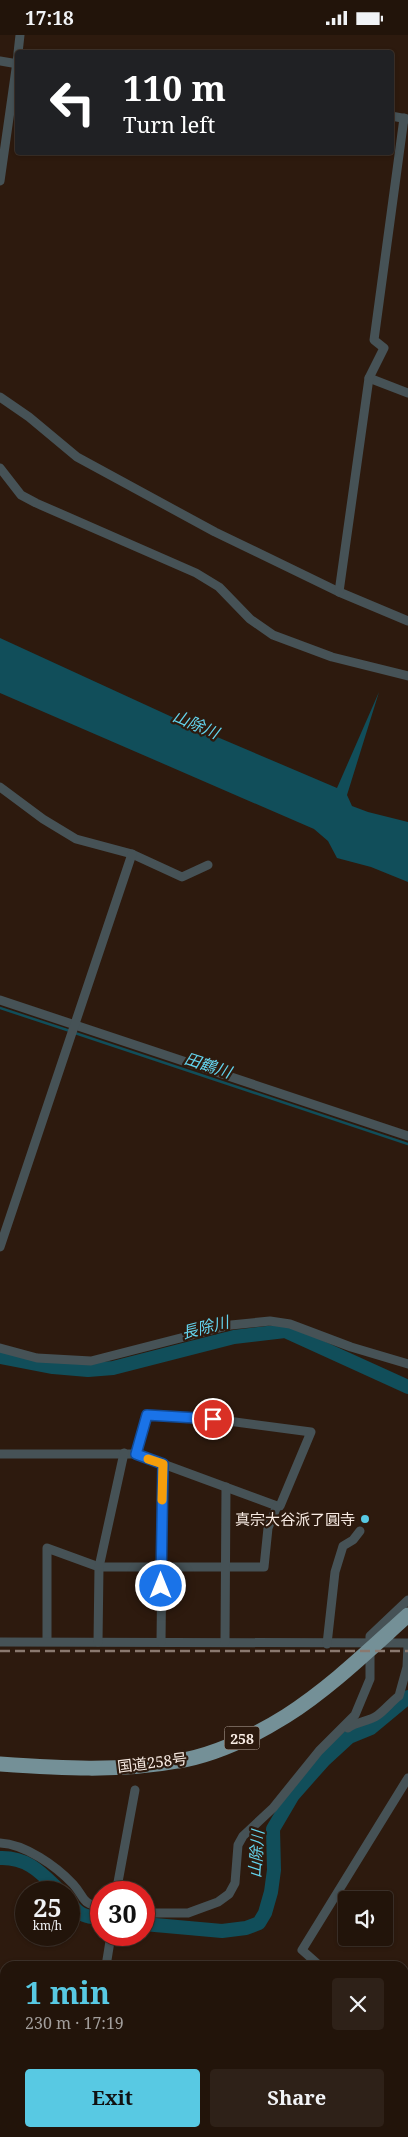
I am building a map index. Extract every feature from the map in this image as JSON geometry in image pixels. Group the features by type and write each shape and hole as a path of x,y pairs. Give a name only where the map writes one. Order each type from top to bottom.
{"highway":[{"name":"国道258号","path":"0,1764 69,1769 178,1761 212,1751 250,1735 285,1716 334,1680 408,1615"}],"street":[{"path":"18,50 20,35"},
{"path":"0,61 15,59"},
{"path":"0,181 15,73"},
{"path":"339,592 369,378 384,348 374,340 406,119"},
{"path":"369,378 408,393"},
{"path":"0,397 29,417 77,457 215,532 339,592 408,621"},
{"path":"0,468 21,495 196,573 219,587 250,619 273,635 332,657 408,676"},
{"path":"0,787 43,819 76,839 132,854 182,877 208,865"},
{"path":"0,1247 132,854"},
{"path":"0,1000 72,1029 408,1136"},
{"path":"0,1348 37,1357 91,1361 231,1325 270,1321 290,1324 352,1347 408,1364"},
{"path":"47,1641 47,1548 99,1567 264,1567 268,1528 277,1507 280,1506 290,1486 311,1432 213,1419 147,1415 136,1454"},
{"path":"98,1642 99,1567 124,1453"},
{"path":"0,1454 136,1454 277,1507"},
{"path":"161,1642 163,1464"},
{"path":"225,1642 226,1487"},
{"path":"328,1644 334,1572 344,1546 353,1541 360,1531"},
{"path":"155,1913 188,1913 218,1902 229,1894 235,1883 237,1851 243,1837 274,1808 319,1751 351,1720 362,1700 370,1679 370,1636 408,1600"},
{"path":"0,1641 408,1644 407,1667 400,1696 389,1703 377,1716 354,1724 334,1737"},
{"path":"315,1961 302,1949 408,1778"},
{"path":"118,1881 135,1790"},
{"path":"0,1843 27,1849 73,1884 82,1900 90,1905"},
{"path":"107,1961 110,1946"}],"water":[{"path":"0,638 196,728 337,788 379,692 347,795 352,806 408,822 408,882 371,867 337,858 328,841 314,829 0,693"}],"waterway":[{"name":"田鶴川","path":"0,1008 70,1031"},
{"name":"田鶴川","path":"75,1033 408,1144"},
{"name":"長除川","path":"0,1357 53,1367 88,1370 113,1368 234,1337 285,1331 408,1387"},
{"name":"山除川","path":"155,1925 222,1931 246,1928 259,1923 265,1913 271,1892 274,1870 273,1829 293,1795 324,1760 349,1737 371,1728 408,1697"},
{"name":"山除川","path":"0,1858 19,1860 34,1868 49,1881"},
{"name":"山除川","path":"80,1913 90,1917"}],"railway":[{"path":"0,1651 408,1651"}],"slow traffic":[{"path":"148,1459 163,1464 162,1500"}],"place":[{"name":"真宗大谷派了圓寺","path":"365,1519"}],"route":[{"path":"161,1586 163,1464 136,1454 147,1415 213,1419"}]}
